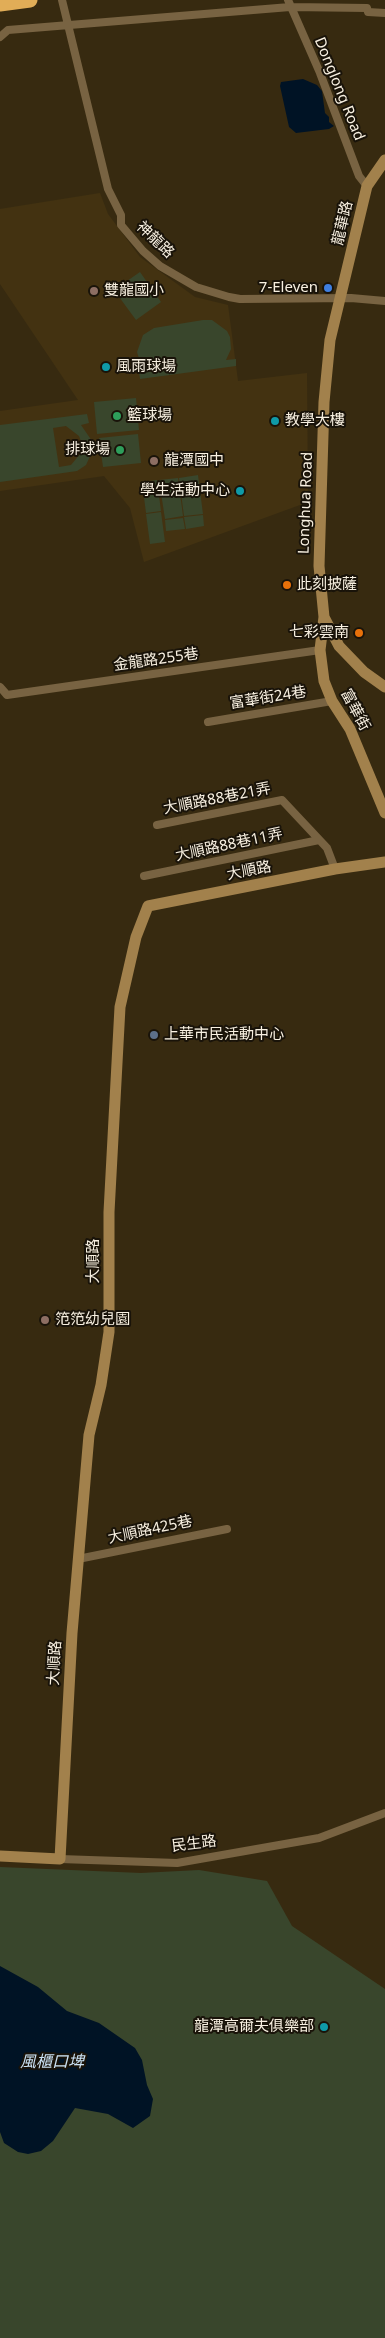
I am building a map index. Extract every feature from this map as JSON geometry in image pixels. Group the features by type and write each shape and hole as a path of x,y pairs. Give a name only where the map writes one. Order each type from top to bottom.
{"highway":[{"path":"0,4 30,0"}],"street":[{"name":"神龍路","path":"62,0 108,189 122,216 121,225 143,251 160,266 187,282 229,297 240,299 340,298 385,301"},
{"path":"0,37 8,30 289,4 367,8 368,12 385,13"},
{"name":"Donglong Road","path":"289,4 320,73 359,176 367,186"},
{"name":"龍華路","path":"340,298 367,186 385,160"},
{"name":"Longhua Road","path":"340,298 330,340 324,402 319,566 324,617 339,646 350,659 385,687"},
{"name":"富華街","path":"324,617 320,650 324,682 332,701 350,729 385,813"},
{"name":"金龍路255巷","path":"0,687 7,695 320,650"},
{"name":"富華街24巷","path":"208,722 332,701"},
{"name":"大順路88巷21弄","path":"157,825 282,800 320,840"},
{"path":"320,840 327,848 335,869"},
{"name":"大順路88巷11弄","path":"144,876 320,840"},
{"name":"大順路","path":"60,1859 72,1633 89,1435 101,1385 109,1332 109,1212 120,1007 136,937 148,906 335,869 385,862"},
{"name":"大順路425巷","path":"78,1559 228,1529"},
{"name":"民生路","path":"1,1854 60,1859 177,1863 319,1838 385,1813"}],"shaded area":[{"path":"100,193 108,214 140,257 195,297 228,305 238,381 307,373 308,502 144,562 130,508 104,476 0,491 0,411 78,400 0,284 0,209"}],"green space":[{"path":"140,272 161,302 136,320 114,290"},
{"path":"212,320 227,331 230,337 231,349 226,360 236,359 236,366 140,379 139,372 147,370 140,362 137,352 143,335 154,328"},
{"name":"籃球場","path":"136,398 139,430 97,434 94,402"},
{"path":"87,414 89,423 81,425 92,441 92,452 86,465 77,471 0,482 0,425","holes":["66,426 79,436 82,444 81,453 71,465 59,467 53,428"]},
{"name":"排球場","path":"138,434 141,463 103,467 99,438"},
{"path":"198,475 203,514 184,516 179,478"},
{"path":"178,478 183,516 165,519 159,480"},
{"path":"157,480 161,511 146,513 142,482"},
{"path":"161,512 165,542 150,544 146,514"},
{"path":"203,515 204,526 186,529 184,517"},
{"path":"183,518 185,529 166,531 165,520"},
{"path":"0,1867 141,1873 199,1870 267,1881 292,1926 385,1989 385,2338 0,2338"}],"water":[{"path":"303,79 317,85 322,91 325,113 329,117 329,122 334,126 329,129 296,133 289,127 280,86 281,82"},
{"name":"風櫃口埤","path":"0,1966 38,1987 67,2011 99,2023 135,2048 142,2060 147,2085 153,2099 150,2116 133,2128 108,2114 75,2108 53,2141 41,2151 28,2154 18,2152 4,2143 0,2132"}],"place":[{"name":"7-Eleven","path":"328,288"},
{"name":"雙龍國小","path":"94,291"},
{"name":"風雨球場","path":"106,367"},
{"name":"籃球場","path":"117,416"},
{"name":"教學大樓","path":"275,421"},
{"name":"排球場","path":"120,450"},
{"name":"龍潭國中","path":"154,461"},
{"name":"學生活動中心","path":"240,491"},
{"name":"此刻披薩","path":"287,585"},
{"name":"七彩雲南","path":"359,633"},
{"name":"上華市民活動中心","path":"154,1035"},
{"name":"笵笵幼兒園","path":"45,1320"},
{"name":"龍潭高爾夫俱樂部","path":"324,2027"}]}
